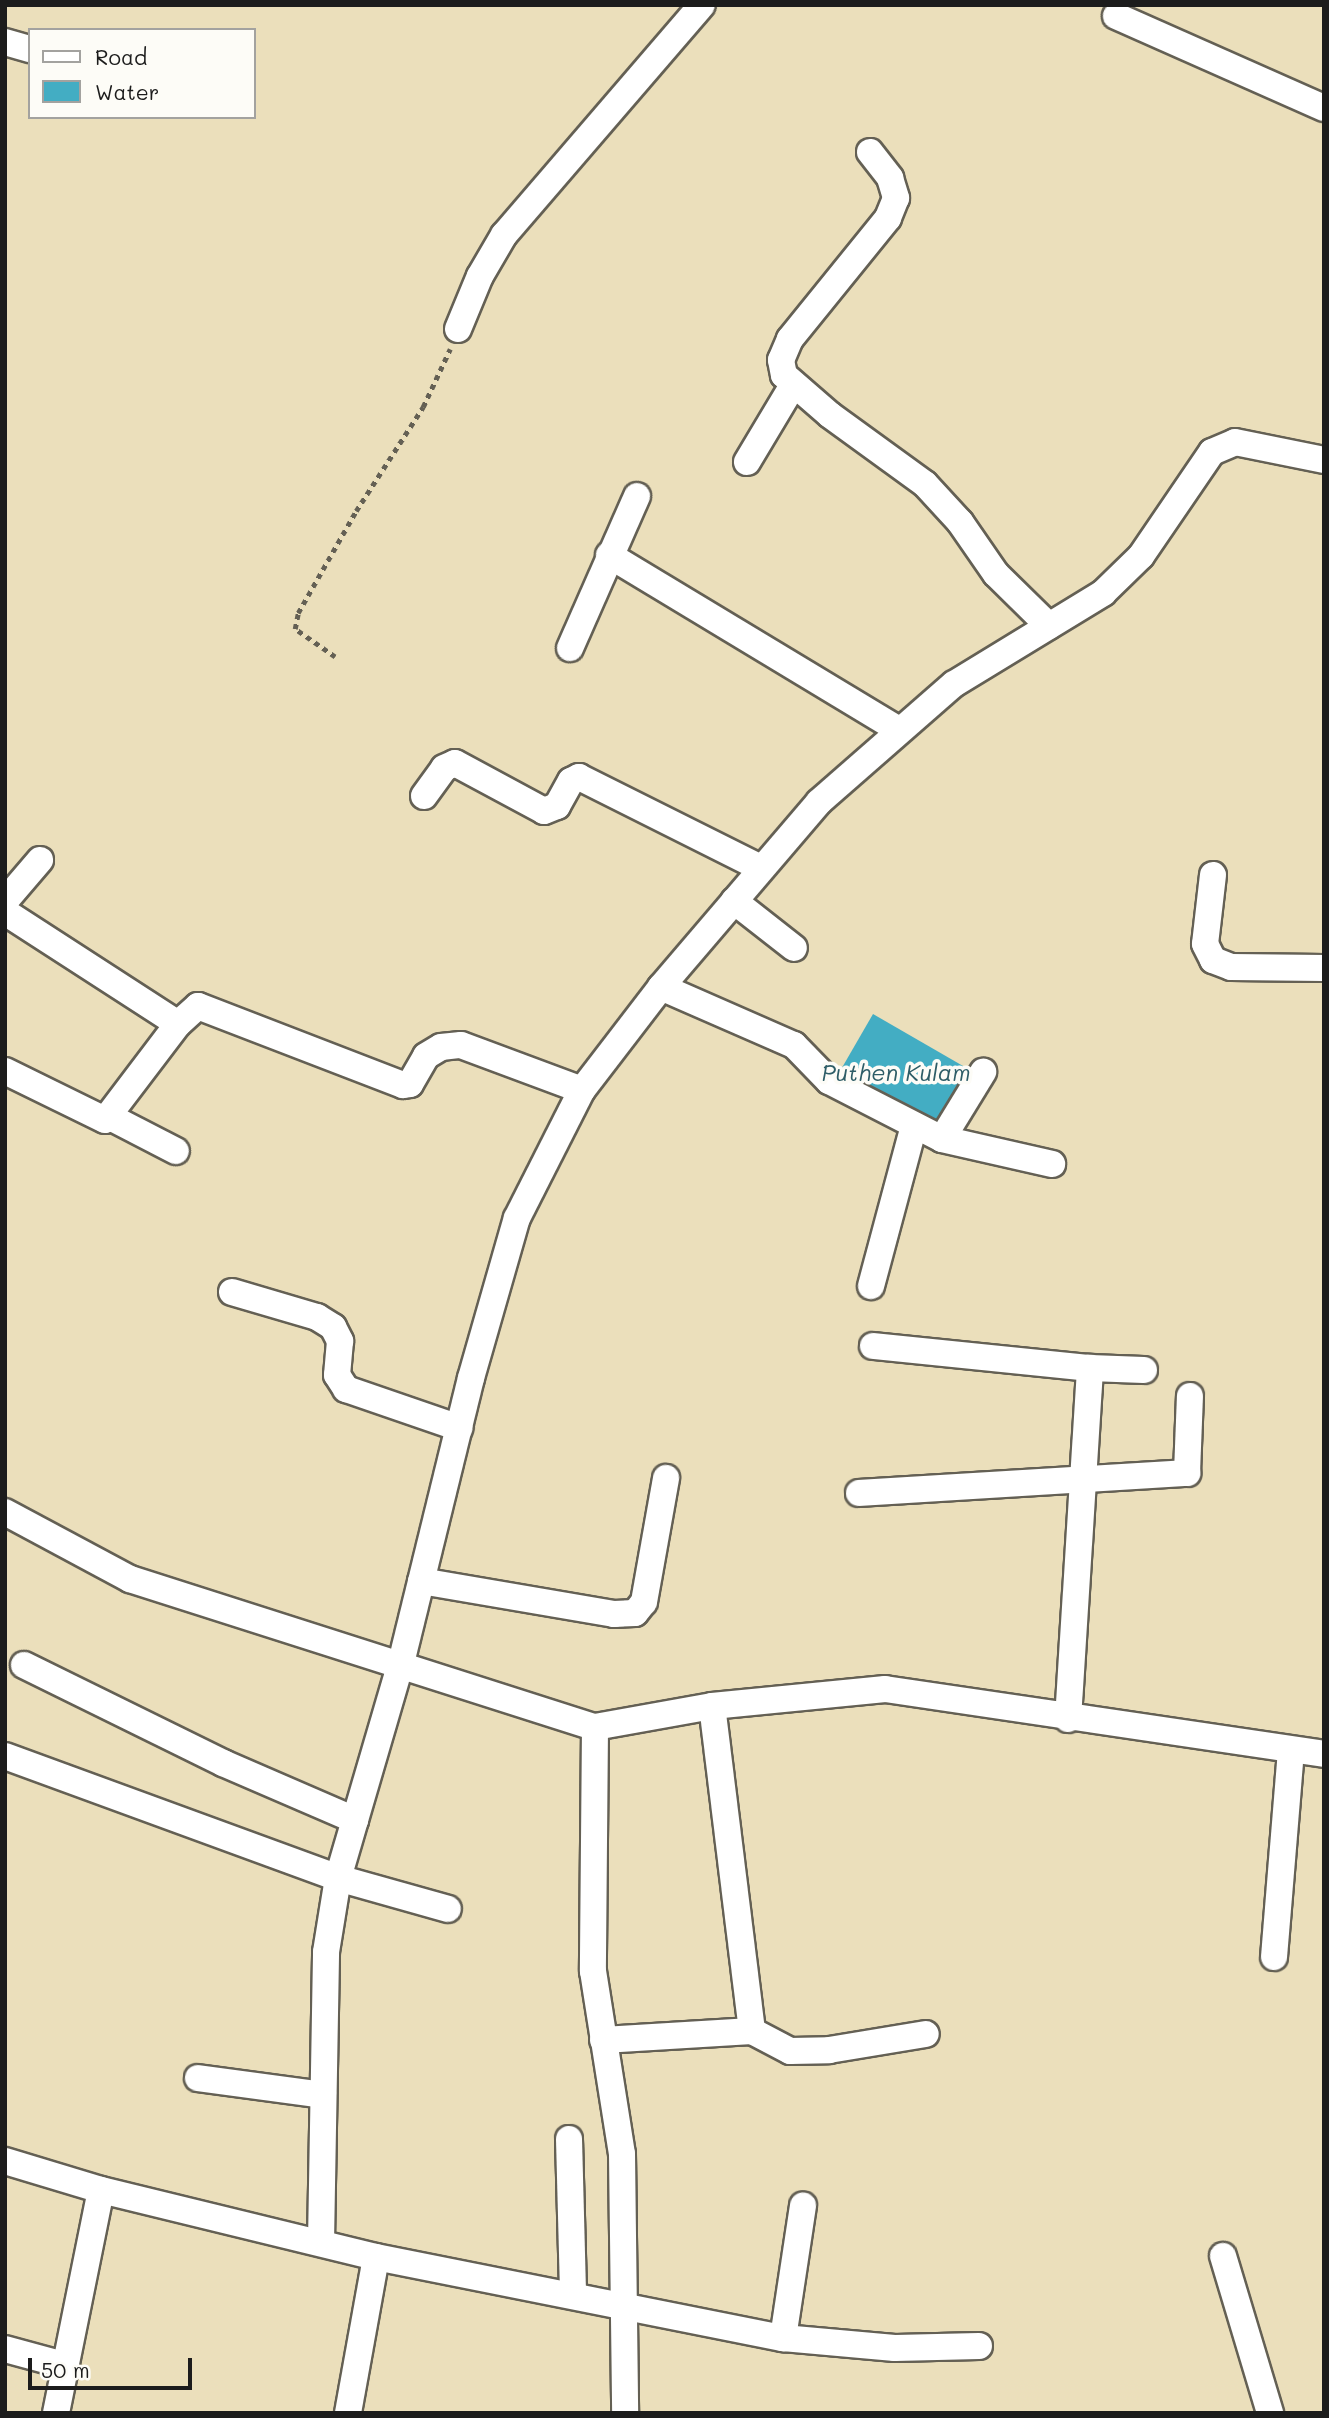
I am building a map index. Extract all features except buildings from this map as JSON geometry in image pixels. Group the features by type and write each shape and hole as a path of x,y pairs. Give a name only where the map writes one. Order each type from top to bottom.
{"street":[{"path":"458,329 480,276 504,235 702,5"},
{"path":"1116,16 1324,108"},
{"path":"5,42 28,48"},
{"path":"870,152 890,178 896,198 888,218 790,339 781,360 784,375 793,385 925,484 960,522 996,574 1049,626"},
{"path":"747,462 793,385"},
{"path":"321,2242 326,1952 338,1878 401,1663 458,1428 517,1218 582,1090 661,987 820,802 898,729 954,684 1103,593 1141,556 1212,452 1235,442 1324,460"},
{"path":"570,648 637,496"},
{"path":"609,555 898,729"},
{"path":"424,796 444,768 455,762 544,811 557,806 571,781 579,777 761,868"},
{"path":"5,901 40,860"},
{"path":"1213,875 1205,944 1213,960 1231,967 1324,968"},
{"path":"734,901 794,948"},
{"path":"5,912 178,1024"},
{"path":"661,987 794,1045 829,1081 942,1139 1052,1164"},
{"path":"5,1071 105,1120 110,1117 178,1024 198,1006 403,1085 410,1084 426,1056 441,1047 461,1045 582,1090"},
{"path":"942,1139 983,1072"},
{"path":"110,1117 176,1151"},
{"path":"871,1286 914,1126"},
{"path":"232,1292 317,1317 333,1327 340,1341 337,1375 346,1389 458,1428"},
{"path":"873,1346 1090,1368 1144,1370"},
{"path":"1068,1719 1086,1477 1090,1368"},
{"path":"859,1493 1086,1477 1187,1473 1190,1396"},
{"path":"421,1581 614,1614 635,1614 644,1602 666,1478"},
{"path":"5,1512 130,1578 595,1727 712,1706 885,1689 1068,1719 1324,1754"},
{"path":"24,1665 223,1763 355,1819"},
{"path":"712,1706 752,2031"},
{"path":"595,1727 593,1971 622,2154 627,2305 625,2413"},
{"path":"1273,1957 1291,1751"},
{"path":"5,1756 338,1878 448,1909"},
{"path":"603,2040 752,2031 790,2051 829,2050 926,2034"},
{"path":"198,2078 323,2095"},
{"path":"569,2138 573,2294"},
{"path":"5,2161 101,2190 376,2257 783,2337 895,2348 979,2346"},
{"path":"56,2413 101,2190"},
{"path":"783,2337 803,2205"},
{"path":"1223,2256 1270,2413"},
{"path":"348,2413 376,2257"},
{"path":"5,2349 64,2365"}],"path":[{"path":"335,657 295,629 298,613 356,511 423,407 458,329"}],"water":[{"name":"Puthen Kulam","path":"873,1014 969,1070 930,1137 834,1082"}]}
